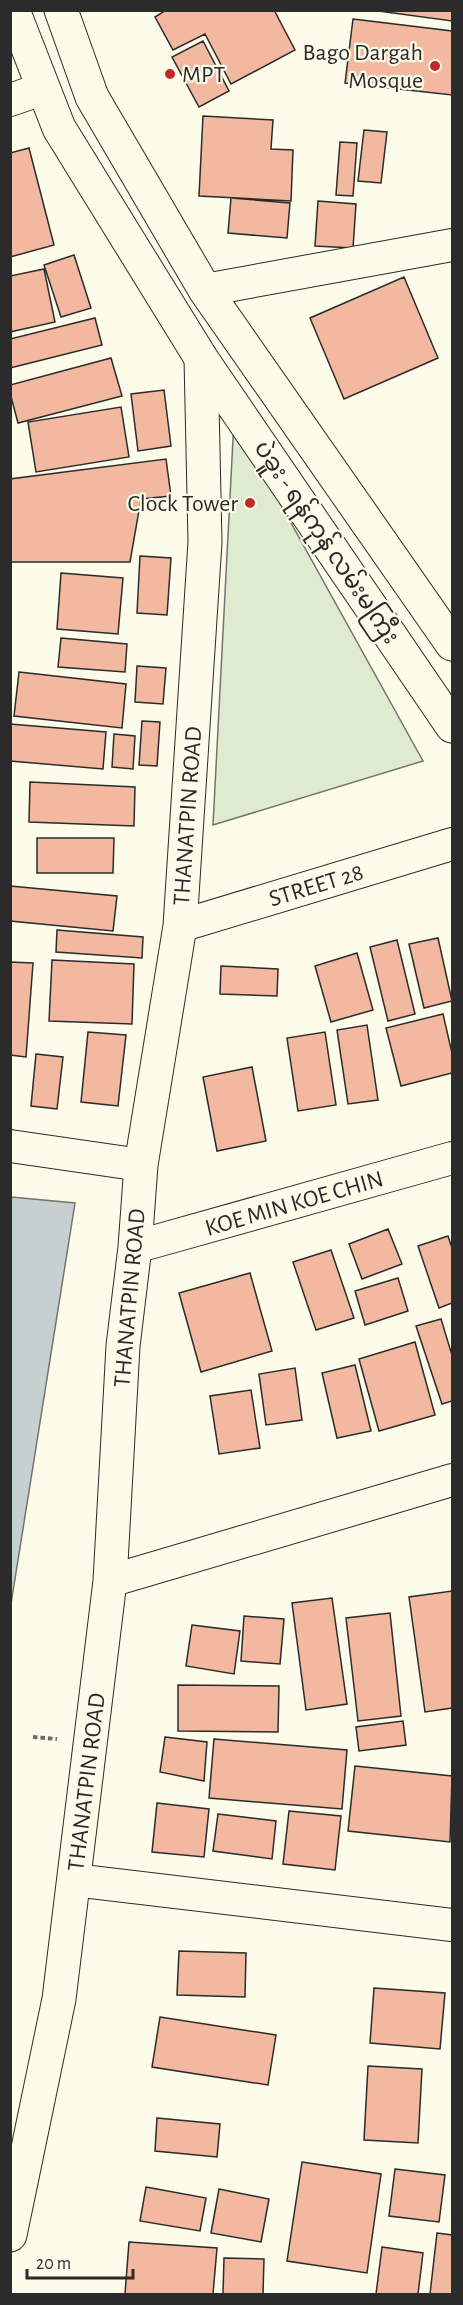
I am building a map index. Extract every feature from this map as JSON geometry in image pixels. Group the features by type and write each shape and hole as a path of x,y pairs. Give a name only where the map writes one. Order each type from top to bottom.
{"main road":[{"name":"ပဲခူး - ရန်ကုန် လမ်းမကြီး","path":"13,10 59,128 201,358 453,726"},
{"name":"ပဲခူး - ရန်ကုန် လမ်းမကြီး","path":"61,10 92,97 205,290 453,644"},
{"name":"THANATPIN ROAD","path":"10,2235 59,1999 110,1581 123,1346 135,1247 141,1166 180,926 205,542 201,358"}],"street":[{"path":"10,100 42,88"},
{"path":"205,290 453,245"},
{"name":"STREET 28","path":"180,926 453,844"},
{"path":"10,1146 141,1166"},
{"name":"KOE MIN KOE CHIN","path":"135,1247 453,1158"},
{"path":"110,1581 453,1480"},
{"path":"74,1880 453,1925"}],"green space":[{"path":"234,420 423,761 213,825"}],"shaded area":[{"path":"10,1197 75,1203 11,1604"}],"building":[{"path":"166,10 274,10 295,50 231,84 205,34 173,50 155,17"},
{"path":"371,10 452,10 452,21"},
{"path":"353,19 452,31 452,95 345,83"},
{"path":"203,41 229,91 199,107 172,57"},
{"path":"203,116 273,120 271,149 293,150 291,201 199,196"},
{"path":"364,130 387,132 381,183 358,181"},
{"path":"340,142 357,143 353,196 336,195"},
{"path":"29,148 54,245 10,257 10,153"},
{"path":"231,198 290,203 287,238 228,233"},
{"path":"318,201 356,204 353,248 315,246"},
{"path":"74,255 91,308 61,317 44,265"},
{"path":"44,269 55,322 10,332 10,276"},
{"path":"404,277 438,358 344,399 310,318"},
{"path":"95,318 102,345 10,368 10,339"},
{"path":"111,358 122,396 18,423 10,385"},
{"path":"164,390 171,446 138,451 131,394"},
{"path":"121,407 129,457 36,472 28,422"},
{"path":"166,459 171,496 141,499 130,562 10,562 10,479"},
{"path":"140,556 171,558 167,615 137,613"},
{"path":"61,573 123,578 118,634 57,629"},
{"path":"61,638 127,644 125,672 58,667"},
{"path":"137,666 166,668 163,704 135,702"},
{"path":"19,672 126,684 122,728 14,716"},
{"path":"142,721 160,722 157,766 139,765"},
{"path":"10,724 106,732 103,769 10,761"},
{"path":"114,734 135,736 133,769 112,767"},
{"path":"30,782 135,787 134,826 29,822"},
{"path":"37,838 114,838 113,873 37,873"},
{"path":"10,886 117,896 113,931 10,921"},
{"path":"57,930 143,937 142,958 56,952"},
{"path":"438,938 452,1001 424,1008 409,944"},
{"path":"397,940 415,1014 388,1021 370,947"},
{"path":"357,953 373,1010 331,1022 315,966"},
{"path":"52,960 134,964 132,1024 49,1021"},
{"path":"10,962 33,963 26,1057 10,1055"},
{"path":"221,966 278,969 277,996 220,994"},
{"path":"443,1014 452,1053 452,1073 401,1086 386,1028"},
{"path":"367,1025 378,1100 348,1104 337,1030"},
{"path":"88,1032 126,1035 118,1106 81,1102"},
{"path":"325,1032 336,1105 298,1111 287,1038"},
{"path":"36,1054 63,1057 57,1109 31,1106"},
{"path":"252,1067 266,1141 217,1151 203,1077"},
{"path":"388,1229 402,1264 362,1279 349,1244"},
{"path":"448,1236 452,1248 452,1303 439,1308 418,1246"},
{"path":"331,1250 354,1318 316,1330 293,1262"},
{"path":"250,1273 272,1351 201,1372 179,1293"},
{"path":"398,1278 408,1311 365,1325 355,1291"},
{"path":"441,1319 452,1355 452,1401 442,1404 416,1326"},
{"path":"415,1342 435,1415 379,1431 359,1359"},
{"path":"355,1365 371,1431 337,1438 322,1373"},
{"path":"295,1368 302,1420 266,1425 259,1374"},
{"path":"251,1390 260,1448 219,1454 210,1396"},
{"path":"452,1591 452,1708 425,1712 409,1597"},
{"path":"332,1598 347,1704 306,1710 292,1603"},
{"path":"390,1613 401,1716 358,1721 346,1618"},
{"path":"244,1616 284,1619 280,1664 241,1661"},
{"path":"192,1625 240,1631 234,1674 186,1666"},
{"path":"178,1685 279,1686 278,1732 178,1731"},
{"path":"403,1721 406,1745 359,1751 356,1727"},
{"path":"165,1737 207,1742 204,1781 160,1772"},
{"path":"214,1739 347,1750 342,1809 209,1798"},
{"path":"355,1766 452,1776 450,1842 348,1831"},
{"path":"157,1803 209,1809 204,1857 152,1852"},
{"path":"289,1811 341,1816 335,1870 283,1864"},
{"path":"218,1814 276,1821 272,1859 213,1851"},
{"path":"179,1951 246,1953 245,1997 177,1995"},
{"path":"374,1988 445,1993 440,2049 370,2043"},
{"path":"160,2017 276,2035 268,2085 152,2067"},
{"path":"368,2066 422,2069 418,2143 364,2140"},
{"path":"157,2118 220,2124 217,2157 155,2151"},
{"path":"302,2162 381,2174 367,2273 287,2261"},
{"path":"395,2169 445,2175 439,2222 389,2216"},
{"path":"146,2187 206,2198 200,2231 140,2221"},
{"path":"219,2189 269,2199 261,2242 211,2233"},
{"path":"437,2233 452,2235 452,2294 430,2294"},
{"path":"129,2242 217,2248 213,2294 125,2294"},
{"path":"382,2247 423,2253 418,2294 376,2294"},
{"path":"224,2258 264,2259 263,2294 223,2294"}],"place":[{"name":"Bago Dargah Mosque","path":"435,66"},
{"name":"MPT","path":"170,74"},
{"name":"Clock Tower","path":"250,503"}]}
